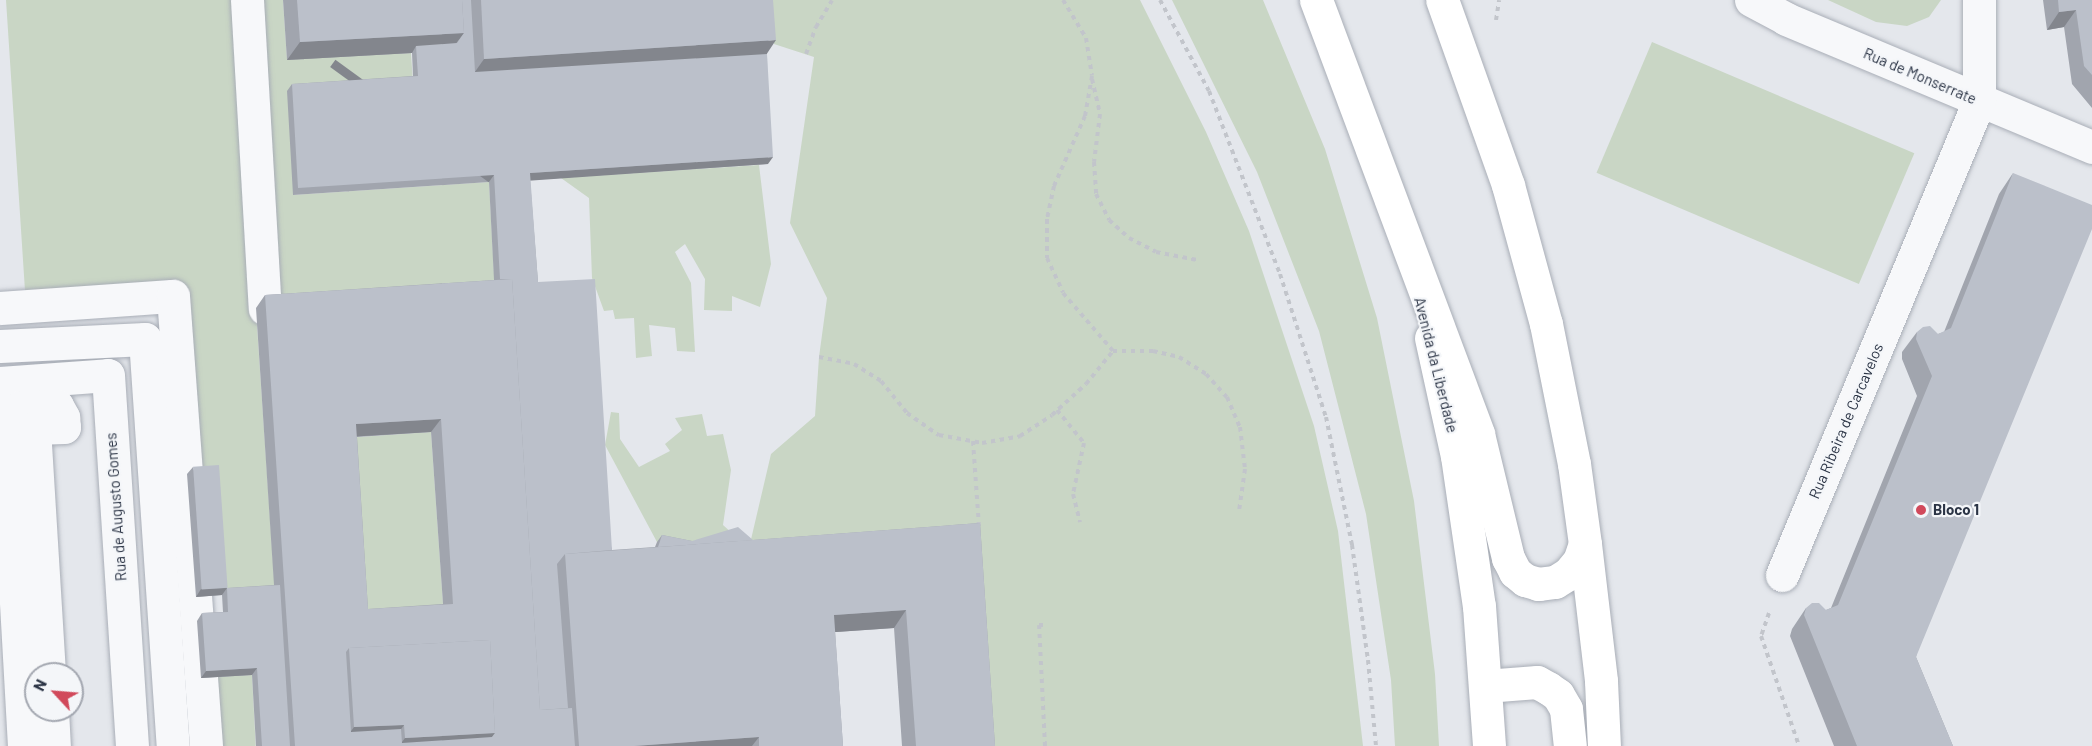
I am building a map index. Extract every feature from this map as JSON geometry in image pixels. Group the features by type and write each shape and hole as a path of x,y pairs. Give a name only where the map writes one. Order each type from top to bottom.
{"main road":[{"name":"Avenida da Liberdade","path":"1316,0 1397,218 1432,342 1457,456 1479,606 1489,746"},
{"path":"1442,0 1508,185 1546,324 1574,464 1585,544 1601,681 1604,746"},
{"path":"1397,218 1478,434 1503,542 1515,572 1525,580 1538,584 1555,582 1568,574 1579,561 1585,544"},
{"path":"1485,686 1537,682 1558,695 1566,709 1570,746"}],"street":[{"path":"247,0 265,308"},
{"name":"Rua de Monserrate","path":"1751,0 1786,19 2092,147"},
{"path":"1979,0 1979,101"},
{"name":"Rua Ribeira de Carcavelos","path":"1782,575 1979,101"},
{"path":"0,308 173,296 206,746"},
{"path":"0,345 145,339 173,746"},
{"name":"Rua de Augusto Gomes","path":"0,383 108,375 132,746"},
{"path":"24,746 6,425 8,413 20,407 57,406 63,417 64,427 34,428 49,662"},
{"path":"0,714 3,746"},
{"path":"53,722 54,746"}],"path":[{"path":"806,54 816,27 832,0"},
{"path":"1063,0 1086,38 1100,114 1094,162 1096,194 1109,220 1129,238 1156,252 1197,260"},
{"path":"1160,0 1209,91 1280,274 1326,417 1352,545 1368,660 1376,746"},
{"path":"1092,76 1085,116 1054,186 1047,219 1047,258 1063,293 1113,351 1153,351 1179,357 1206,374 1227,397 1240,428 1245,469 1239,511"},
{"path":"819,357 854,364 881,381 907,413 939,435 982,443 1020,436 1057,411 1086,384 1113,351"},
{"path":"1057,411 1084,443 1073,494 1080,522"},
{"path":"973,441 979,535"},
{"path":"1782,575 1761,636 1799,746"},
{"path":"1045,746 1039,625 1046,625"}],"green space":[{"path":"6,0 235,0 275,592 222,595 214,473 187,474 173,296 26,306"},
{"path":"258,0 283,0 287,59 411,53 413,83 293,195 489,182 495,292 281,307"},
{"path":"772,0 1140,0 1206,132 1249,231 1314,426 1338,531 1363,746 981,746 967,541 749,548 771,454 815,416 819,357 827,298 790,223 814,57 774,44"},
{"path":"1172,0 1263,0 1325,149 1377,318 1414,501 1435,674 1439,746 1395,746 1391,680 1366,514 1319,331 1257,172"},
{"path":"1828,0 1941,0 1929,17 1907,26 1876,22"},
{"path":"1652,42 1914,153 1859,284 1597,173"},
{"path":"759,165 771,264 760,307 732,296 732,311 704,310 705,279 685,244 675,252 691,283 695,352 677,351 675,328 649,325 652,356 636,358 634,318 615,319 613,310 604,311 592,278 589,198 561,178"},
{"path":"611,412 619,413 620,439 639,467 670,451 665,444 682,430 675,418 702,414 707,436 723,434 731,470 723,525 733,534 687,549 657,542 605,445"},
{"path":"431,432 444,617 360,622 347,438"},
{"path":"252,675 256,746 205,746 201,678"}],"building":[{"path":"297,0 462,0 464,33 300,42"},
{"path":"462,0 471,0 475,72 767,54 773,157 530,173 538,282 595,279 612,550 565,554 557,564 568,708 540,710 512,279 500,279 494,175 298,188 292,84 418,76 416,46 457,43 464,33"},
{"path":"481,0 773,0 776,40 484,59"},
{"path":"2058,0 2092,0 2092,75 2084,66 2076,10 2059,12"},
{"name":"Bloco 1","path":"2013,173 2092,205 2092,229 1916,657 1953,746 1857,746 1804,615 1806,608 1812,603 1819,603 1826,610 1838,605 1932,376 1916,339 1917,332 1923,327 1930,326 1938,334 1951,328"},
{"path":"512,279 540,710 572,708 575,746 295,746 265,295","holes":["441,419 453,604 368,609 356,424","490,640 495,733 492,737 402,743 401,729 351,732 346,652 349,648"]},
{"path":"219,465 228,588 202,590 193,467"},
{"path":"980,523 995,746 916,746 906,610 834,615 843,746 759,746 759,737 634,746 579,746 565,554"},
{"path":"738,527 753,540 658,547 662,535 692,541"},
{"path":"280,585 290,746 262,746 257,668 206,671 202,613 228,612 227,588"},
{"path":"490,640 495,733 405,738 404,725 354,727 349,648"}],"place":[{"name":"Bloco 1","path":"1921,510"}]}
